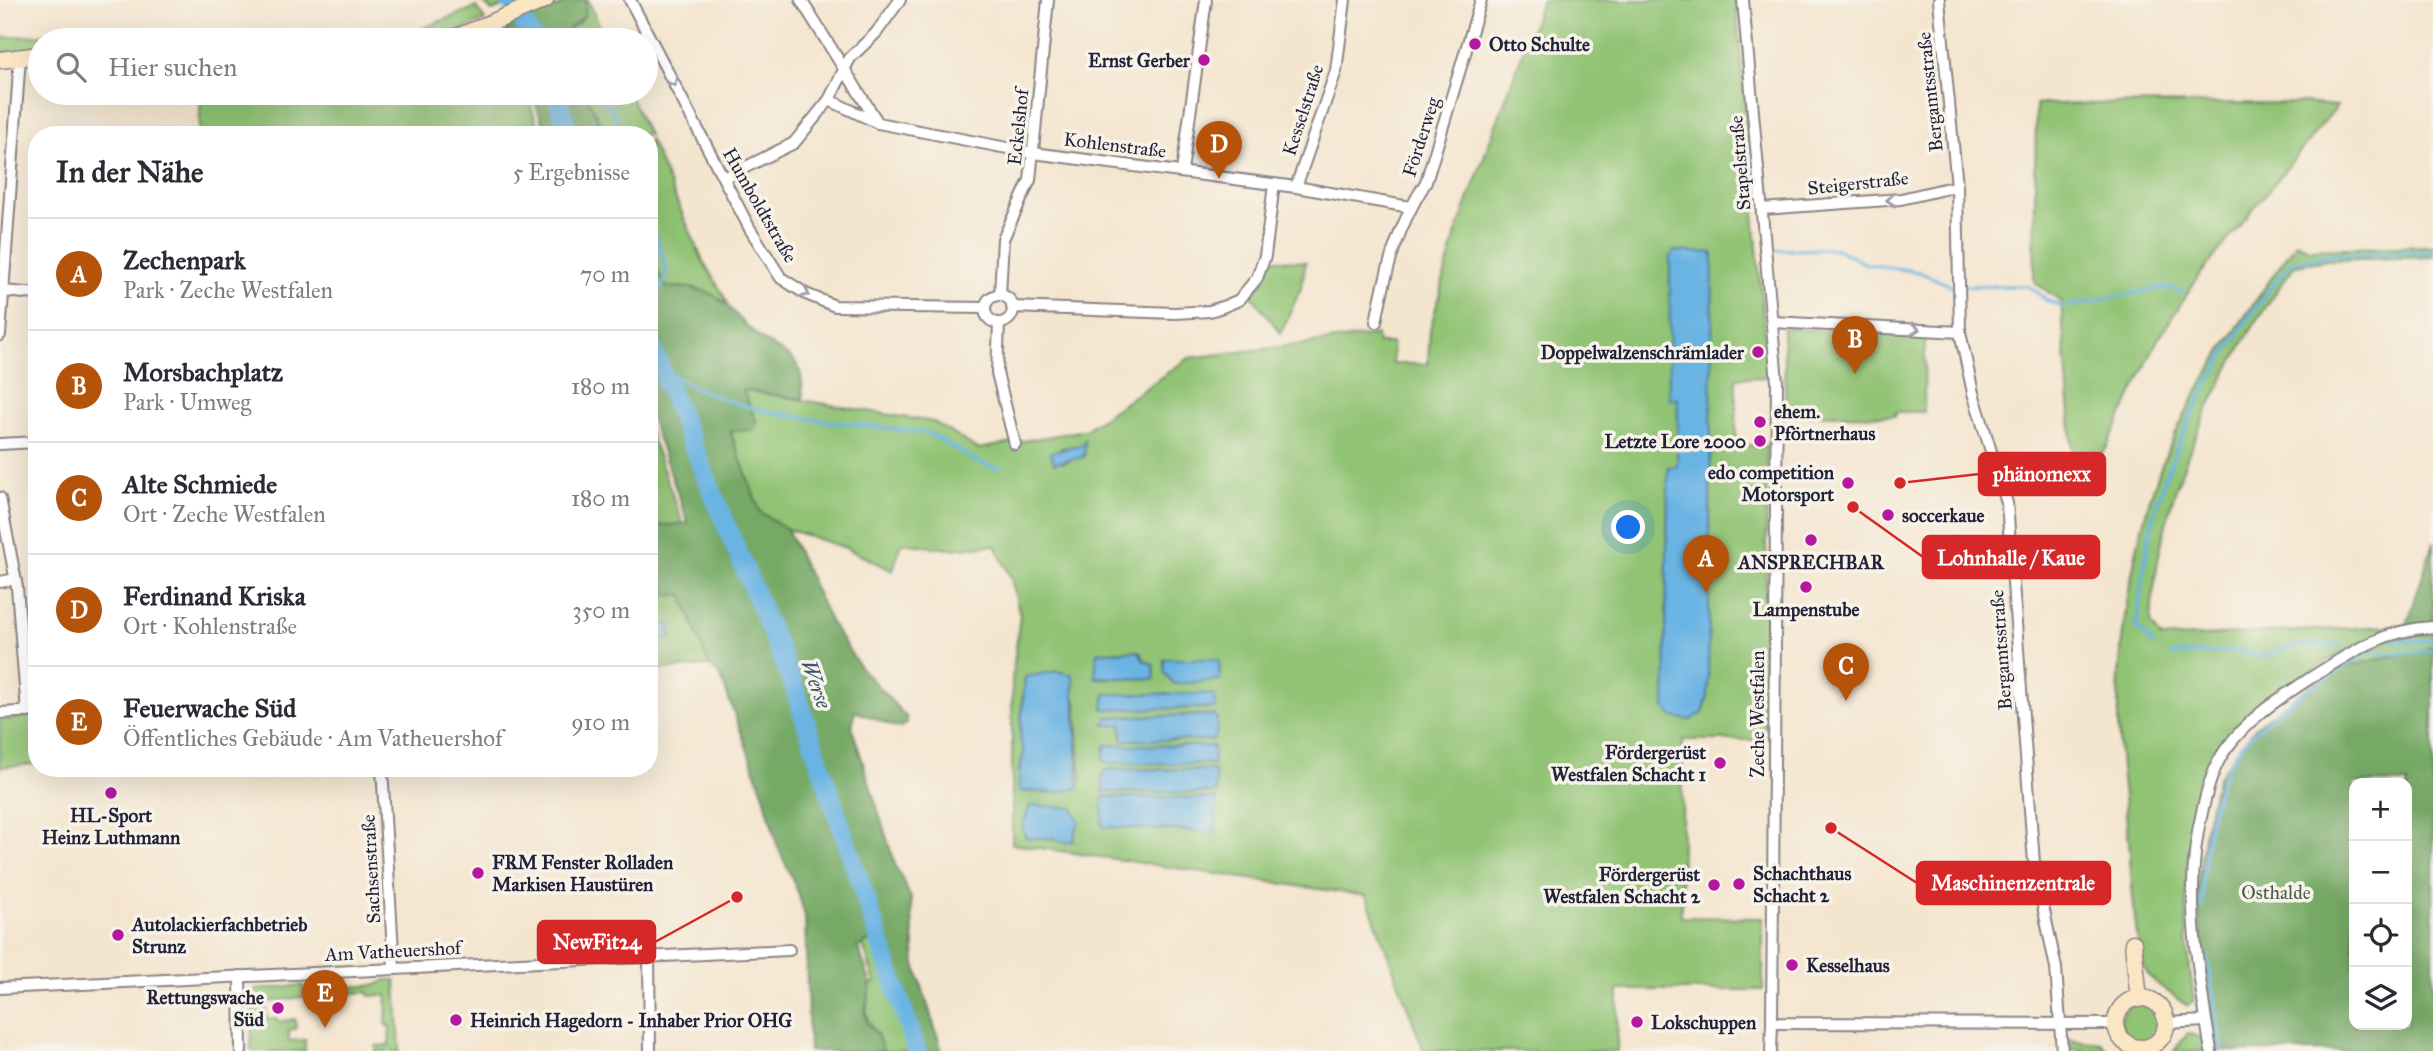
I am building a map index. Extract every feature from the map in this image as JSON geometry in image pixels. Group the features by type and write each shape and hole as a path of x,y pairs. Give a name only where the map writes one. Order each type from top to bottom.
{"street":[{"name":"Humboldtstraße","path":"630,0 645,28"},
{"path":"801,0 878,123"},
{"path":"724,178 794,143 829,100 850,58 876,33 900,0"},
{"name":"Eckelshof","path":"1000,295 1003,239 1030,180 1048,0"},
{"path":"1182,171 1206,0"},
{"name":"Kesselstraße","path":"1296,187 1336,71 1345,0"},
{"name":"Förderweg","path":"1376,322 1384,271 1410,208 1426,182 1482,0"},
{"name":"Stapelstraße","path":"1742,0 1773,323"},
{"name":"Bergamtsstraße","path":"1940,0 1957,186 1960,332 1973,393 2007,503 2034,863 2056,968 2062,1051"},
{"path":"478,28 538,3"},
{"name":"Humboldtstraße","path":"658,53 781,278 806,295 835,306 985,308"},
{"path":"0,60 28,56"},
{"path":"0,335 20,57"},
{"name":"Kohlenstraße","path":"829,100 878,123 1033,153 1296,187 1410,208"},
{"path":"1013,307 1175,313 1210,311 1239,300 1257,278 1265,256 1275,184"},
{"name":"Steigerstraße","path":"1762,209 1901,199 1957,186"},
{"path":"3,291 28,292"},
{"path":"1000,295 1008,299 1013,307 1008,320 999,323 991,320 985,308 991,297 1000,295"},
{"path":"999,323 997,373 1015,444"},
{"path":"1773,323 1960,332"},
{"name":"Zeche Westfalen","path":"1771,1051 1777,382 1773,323"},
{"path":"0,444 28,442"},
{"path":"0,498 15,579 28,680"},
{"path":"0,582 15,579"},
{"path":"2211,1051 2194,949 2192,881 2197,828 2205,796 2224,751 2269,705 2363,645 2397,631 2433,627"},
{"path":"0,713 28,711"},
{"name":"Sachsenstraße","path":"383,777 394,968"},
{"path":"2133,943 2139,999"},
{"name":"Am Vatheuershof","path":"0,988 789,950"},
{"path":"649,955 650,1051"},
{"path":"240,976 241,1051"},
{"path":"2139,999 2154,1003 2164,1015 2166,1023 2157,1042 2143,1049 2128,1044 2118,1032 2116,1024 2120,1010 2139,999"},
{"path":"2166,1023 2206,1021"},
{"path":"1772,1023 2116,1024"}],"green space":[{"path":"481,0 520,0 492,11"},
{"path":"572,0 586,0 585,16 570,28 505,28"},
{"path":"588,0 601,28 570,28 581,21"},
{"path":"1542,0 1736,0 1768,377 1736,378 1736,445 1767,446 1765,740 1683,740 1681,917 1763,918 1763,990 1618,990 1617,1051 1424,1051 1366,896 1012,844 1012,680 1020,615 1011,578 995,545 949,549 901,543 893,571 846,548 787,529 760,512 730,430 753,430 742,390 933,422 978,449 1085,430 1189,358 1377,335 1378,343 1392,343 1393,364 1428,364 1430,330 1456,233","holes":["1081,445 1085,454 1063,463 1060,448","1139,651 1155,677 1097,678 1097,652","1023,691 1076,700 1081,780 1051,793 1019,791 1019,771 1024,753 1020,737","1105,694 1214,694 1103,709","1213,715 1217,718 1122,740 1122,725 1108,717","1108,769 1215,772 1216,793 1103,792 1103,772","1103,798 1215,798 1216,832 1105,827","1027,816 1073,841 1064,843 1022,828"]},
{"path":"476,7 485,20 466,28 423,28"},
{"path":"28,36 28,51 0,53 0,38"},
{"path":"2304,103 2337,106 2198,277 2157,341 2106,449 2093,463 2074,466 2061,301 2034,282 2036,104"},
{"path":"200,105 530,105 538,126 199,126"},
{"path":"536,105 591,105 602,126 544,126"},
{"path":"591,105 634,105 644,126 602,126"},
{"path":"658,158 703,261 728,303 695,288 666,287 658,275"},
{"path":"2296,243 2309,249 2433,246 2433,257 2328,260 2295,265 2241,347 2197,434 2165,527 2151,623 2161,638 2407,625 2350,648 2268,700 2225,741 2209,767 2198,797 2187,866 2187,938 2194,1001 2188,1006 2151,978 2139,949 2119,735 2119,672 2125,615 2135,557 2149,501 2171,444 2185,414 2220,355"},
{"path":"1271,259 1306,262 1301,288 1281,333 1251,295 1263,282"},
{"path":"658,271 666,287 702,290 714,295 763,340 791,358 800,369 803,399 743,390 757,423 754,430 730,431 760,512 787,529 831,623 860,667 907,718 907,724 898,728 855,711 852,728 896,867 911,898 915,964 942,1051 924,1051 883,933 858,947 871,984 865,1010 867,1023 877,1034 883,1051 809,1051 805,916 798,892 777,845 764,795 720,675 709,666 682,594 663,596 659,602 658,598 658,526 688,523 658,438"},
{"path":"1783,328 1925,336 1924,412 1896,412 1895,416 1786,414"},
{"path":"658,456 683,524 658,526"},
{"path":"2433,542 2433,623 2407,625"},
{"path":"682,594 709,666 658,669 658,639 671,638 670,623 658,624 658,603 663,596"},
{"path":"2433,633 2433,647 2332,670 2389,639"},
{"name":"Osthalde","path":"2433,647 2433,1051 2217,1051 2201,943 2197,890 2205,828 2217,779 2256,726 2332,670"},
{"path":"28,716 28,765 0,767 0,720"},
{"path":"874,936 912,1051 882,1051 867,1015 871,984 875,982 863,945"},
{"path":"386,980 396,980 400,1051 376,1051 376,1046 389,1045 390,1026 386,1026 387,995 369,996 368,992 317,995 316,984 333,988 377,985"},
{"path":"303,985 304,997 266,1002 267,1019 278,1019 278,1022 295,1019 296,1029 289,1030 289,1041 305,1040 305,1051 251,1051 253,990"},
{"path":"2141,1003 2155,1009 2161,1023 2155,1037 2141,1043 2127,1037 2121,1023 2127,1009"},
{"path":"2188,1033 2202,1038 2205,1051 2174,1051"},
{"path":"2064,1039 2101,1043 2109,1051 2065,1049"}],"water":[{"path":"1674,251 1713,253 1708,696 1703,713 1690,720 1673,717 1665,708 1668,467 1677,466 1678,399 1669,398 1670,258"},
{"path":"1085,440 1084,457 1054,463 1051,452 1081,445"},
{"path":"658,581 665,588 658,605"},
{"path":"670,623 671,638 658,639 658,624"},
{"path":"1139,651 1143,660 1153,664 1155,678 1095,677 1097,652"},
{"path":"1164,659 1219,659 1220,680 1174,684 1164,672"},
{"path":"1057,671 1073,675 1079,788 1057,793 1019,791 1019,771 1024,753 1020,738 1025,677"},
{"path":"1105,694 1214,694 1216,708 1103,709"},
{"path":"1214,715 1217,718 1216,736 1212,740 1122,740 1122,725 1103,725 1108,717"},
{"path":"1105,745 1213,746 1214,764 1108,763 1103,761"},
{"path":"1108,769 1213,770 1216,793 1103,792 1103,772"},
{"path":"1103,797 1216,798 1216,832 1105,827 1102,825"},
{"path":"1030,805 1073,808 1079,821 1073,841 1064,843 1053,838 1026,838 1022,828"}],"pier":[{"path":"1674,445 1714,446 1714,451 1674,450"}],"waterway":[{"name":"Werse","path":"509,0 526,28"},
{"name":"Werse","path":"559,105 567,126"},
{"path":"606,105 616,116 618,126"},
{"path":"658,244 665,264 663,284 658,292"},
{"path":"1778,250 1837,249 1866,264 1919,272 1952,286"},
{"path":"2153,644 2136,627 2146,553 2166,476 2211,379 2269,289 2291,262 2328,255 2433,252"},
{"path":"1966,286 2028,286 2048,301 2062,307"},
{"path":"2068,306 2161,288 2175,289 2183,294"},
{"name":"Werse","path":"658,362 793,684 917,1051"},
{"path":"658,364 684,382 749,407 785,415 926,433 971,459 1001,468"},
{"path":"2392,642 2433,640"},
{"path":"2171,655 2238,651 2262,657 2299,645 2342,645"},
{"path":"2202,909 2205,849 2218,789 2235,754 2246,740 2297,697 2371,651 2388,654 2433,650"},
{"path":"2207,957 2222,1051"}],"place":[{"name":"Otto Schulte","path":"1475,44"},
{"name":"Ernst Gerber","path":"1204,60"},
{"name":"Ferdinand Kriska","path":"1219,179"},
{"name":"Doppelwalzenschrämlader","path":"1758,352"},
{"name":"Morsbachplatz","path":"1855,374"},
{"name":"ehem. Pförtnerhaus","path":"1760,422"},
{"name":"Letzte Lore 2000","path":"1760,441"},
{"name":"edo competition Motorsport","path":"1848,483"},
{"name":"phänomexx","path":"1900,483"},
{"name":"Lohnhalle / Kaue","path":"1853,507"},
{"name":"soccerkaue","path":"1888,515"},
{"name":"ANSPRECHBAR","path":"1811,540"},
{"name":"Lampenstube","path":"1806,587"},
{"name":"Zechenpark","path":"1706,593"},
{"name":"Alte Schmiede","path":"1846,701"},
{"name":"Fördergerüst Westfalen Schacht 1","path":"1720,763"},
{"name":"HL-Sport Heinz Luthmann","path":"111,793"},
{"name":"Maschinenzentrale","path":"1831,828"},
{"name":"FRM Fenster Rolladen Markisen Haustüren","path":"478,873"},
{"name":"Schachthaus Schacht 2","path":"1739,884"},
{"name":"Fördergerüst Westfalen Schacht 2","path":"1714,885"},
{"name":"NewFit24","path":"737,897"},
{"name":"Autolackierfachbetrieb Strunz","path":"118,935"},
{"name":"Kesselhaus","path":"1792,965"},
{"name":"Rettungswache Süd","path":"278,1008"},
{"name":"Heinrich Hagedorn - Inhaber Prior OHG","path":"456,1020"},
{"name":"Lokschuppen","path":"1637,1022"},
{"name":"Feuerwache Süd","path":"325,1028"}]}
